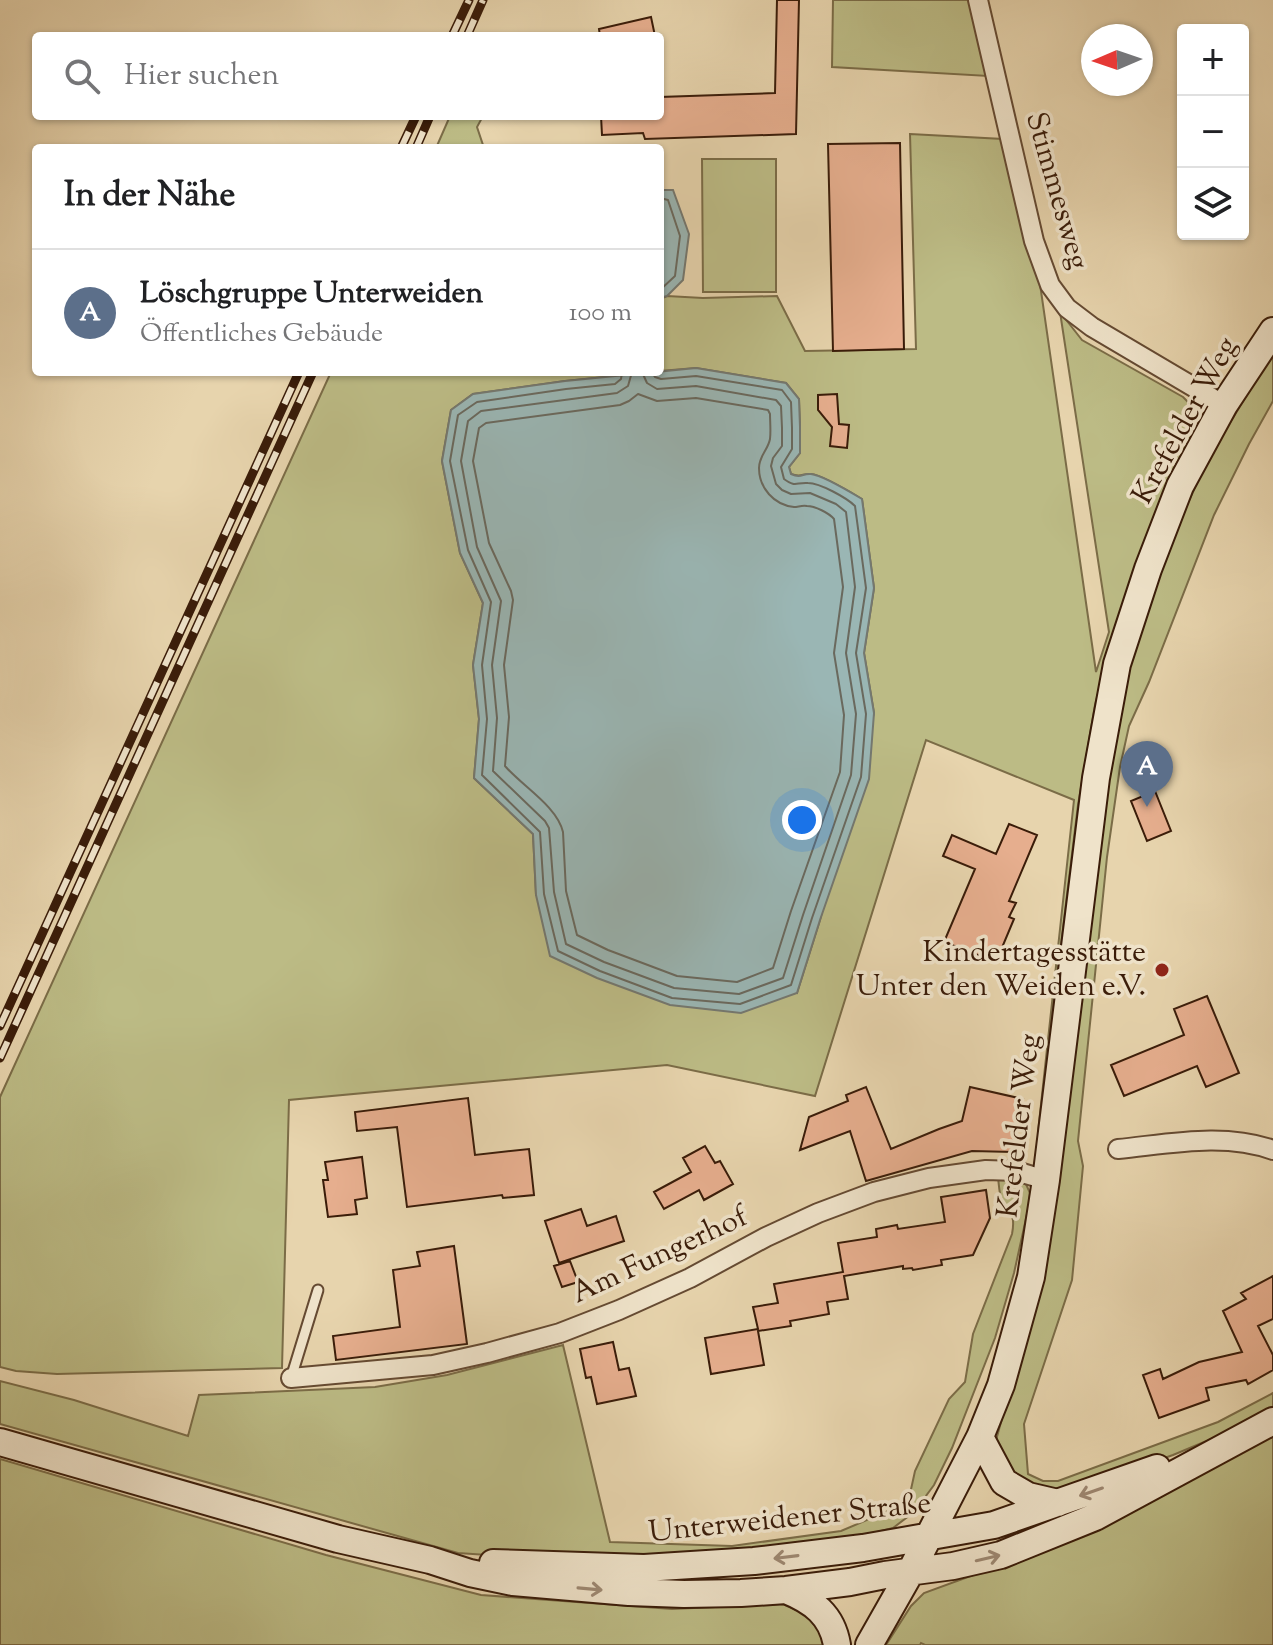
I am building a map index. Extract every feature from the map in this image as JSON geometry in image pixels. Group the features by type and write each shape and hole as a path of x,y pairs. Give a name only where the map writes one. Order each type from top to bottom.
{"street":[{"name":"Stimmesweg","path":"978,0 1034,241 1050,285 1067,308 1092,327 1224,405"},
{"name":"Krefelder Weg","path":"869,1645 980,1437 1001,1385 1031,1277 1096,778 1117,664 1148,569 1180,486 1224,405 1273,331"},
{"path":"1118,1149 1216,1140 1252,1142 1273,1150"},
{"name":"Am Fungerhof","path":"291,1378 433,1365 560,1333 690,1278 818,1213 888,1188 929,1178 986,1170 1016,1171 1046,1180"},
{"name":"Unterweidener Straße","path":"430,1560 644,1568 754,1561 863,1548 994,1525 1125,1480 1269,1423"},
{"name":"Unterweidener Straße","path":"0,1442 338,1539 430,1560 470,1573 513,1582 684,1594 786,1590 953,1566 1001,1555 1095,1517 1269,1423"},
{"path":"980,1437 1004,1482 1028,1496 1058,1503"},
{"path":"786,1590 818,1607 828,1619 837,1645"}],"lane":[{"path":"291,1378 318,1290"}],"shaded area":[{"path":"833,0 970,0 988,76 832,67"},
{"path":"448,120 481,120 477,127 483,144 438,144"},
{"path":"910,134 1003,139 1040,284 1096,672 1109,632 1060,312 1082,340 1183,397 1194,415 1194,436 1115,628 1095,705 1078,805 1038,1132 1074,800 926,740 815,1096 667,1065 289,1100 282,1368 57,1374 0,1367 0,1097 329,376 614,376 473,394 451,410 442,461 460,553 483,603 473,665 479,719 474,778 533,834 536,895 797,993 820,920 874,713 864,653 874,588 862,499 816,475 791,474 789,467 800,453 799,399 786,383 696,368 664,371 664,297 777,296 805,351 916,349"},
{"path":"702,159 776,159 776,292 703,292"},
{"path":"1273,352 1273,401 1214,515 1129,726 1120,767 1107,857 1078,1141 1083,1166 1072,1280 1024,1424 1028,1474 1043,1481 1058,1481 1218,1422 1273,1393 1273,1406 1221,1435 1173,1455 1056,1496 1020,1490 995,1444 1036,1294 1051,1218 1072,1078 1097,840 1133,644 1208,459"},
{"path":"1015,1176 1025,1182 1030,1193 1014,1273 995,1338 952,1448 934,1485 914,1512 893,1528 844,1540 596,1562 458,1553 0,1424 0,1381 74,1400 188,1436 199,1395 375,1387 447,1375 563,1345 610,1542 732,1546 841,1531 895,1508 910,1494 915,1471 949,1399 965,1382 973,1334 1012,1234 1012,1218 1001,1197 998,1178"},
{"path":"1273,1432 1273,1645 886,1645 911,1606 924,1593 976,1574"},
{"path":"0,1459 326,1555 481,1595 672,1609 783,1604 805,1614 828,1641 827,1645 0,1645"}],"water":[{"path":"664,190 673,190 689,234 683,280 664,297"},
{"path":"696,368 786,383 799,399 800,453 789,467 791,474 816,475 862,499 874,588 864,653 874,713 869,779 797,993 741,1013 670,1005 597,978 550,956 536,895 533,834 474,778 479,719 473,665 483,603 460,553 442,461 451,410 473,394 615,376 664,376 664,371"}],"building":[{"path":"777,0 799,0 796,134 645,139 643,133 602,135 601,120 664,120 664,97 775,93"},
{"path":"651,17 654,32 599,32 599,29"},
{"path":"900,143 904,349 833,351 828,144"},
{"path":"837,394 839,424 849,425 847,448 830,446 832,427 818,410 818,395"},
{"path":"1155,791 1171,831 1147,841 1131,801"},
{"path":"1009,824 1037,835 1009,901 1016,903 1009,917 1014,919 996,962 944,942 975,869 943,856 952,835 996,854"},
{"path":"1207,996 1239,1073 1206,1087 1197,1066 1124,1096 1111,1065 1184,1035 1174,1009"},
{"path":"866,1087 891,1149 962,1121 970,1087 1023,1099 1013,1152 972,1151 866,1181 850,1131 800,1150 809,1117 848,1101 846,1095"},
{"path":"468,1098 475,1155 529,1149 534,1195 503,1198 502,1195 407,1207 397,1127 357,1131 355,1112"},
{"path":"705,1146 715,1163 720,1161 733,1184 704,1200 699,1190 664,1209 654,1192 691,1172 683,1158"},
{"path":"362,1157 367,1198 355,1200 357,1214 328,1217 323,1180 328,1180 325,1162"},
{"path":"986,1190 990,1218 973,1255 941,1260 942,1265 913,1270 903,1269 903,1266 844,1276 848,1299 827,1302 829,1314 790,1321 791,1326 758,1331 764,1365 711,1374 705,1338 758,1329 753,1307 778,1303 774,1284 843,1272 838,1243 877,1237 876,1229 945,1222 941,1197"},
{"path":"581,1209 587,1226 616,1216 624,1241 559,1263 545,1221"},
{"path":"454,1246 467,1344 336,1360 333,1336 400,1327 393,1270 420,1266 417,1252"},
{"path":"570,1261 578,1282 562,1287 554,1266"},
{"path":"1273,1276 1273,1319 1258,1326 1273,1355 1273,1370 1248,1384 1246,1380 1206,1388 1209,1400 1159,1418 1143,1375 1160,1369 1163,1379 1199,1362 1242,1352 1223,1311 1246,1299 1241,1293"},
{"path":"613,1342 619,1370 629,1368 636,1396 597,1404 591,1377 586,1378 580,1349"}],"railway":[{"path":"454,32 469,0"},
{"path":"469,32 483,0"},
{"path":"403,144 414,120"},
{"path":"418,144 428,120"},
{"path":"0,1026 297,376"},
{"path":"0,1058 311,376"}],"place":[{"name":"Löschgruppe Unterweiden","path":"1147,807"},
{"name":"Kindertagesstätte Unter den Weiden e.V.","path":"1162,970"}]}
